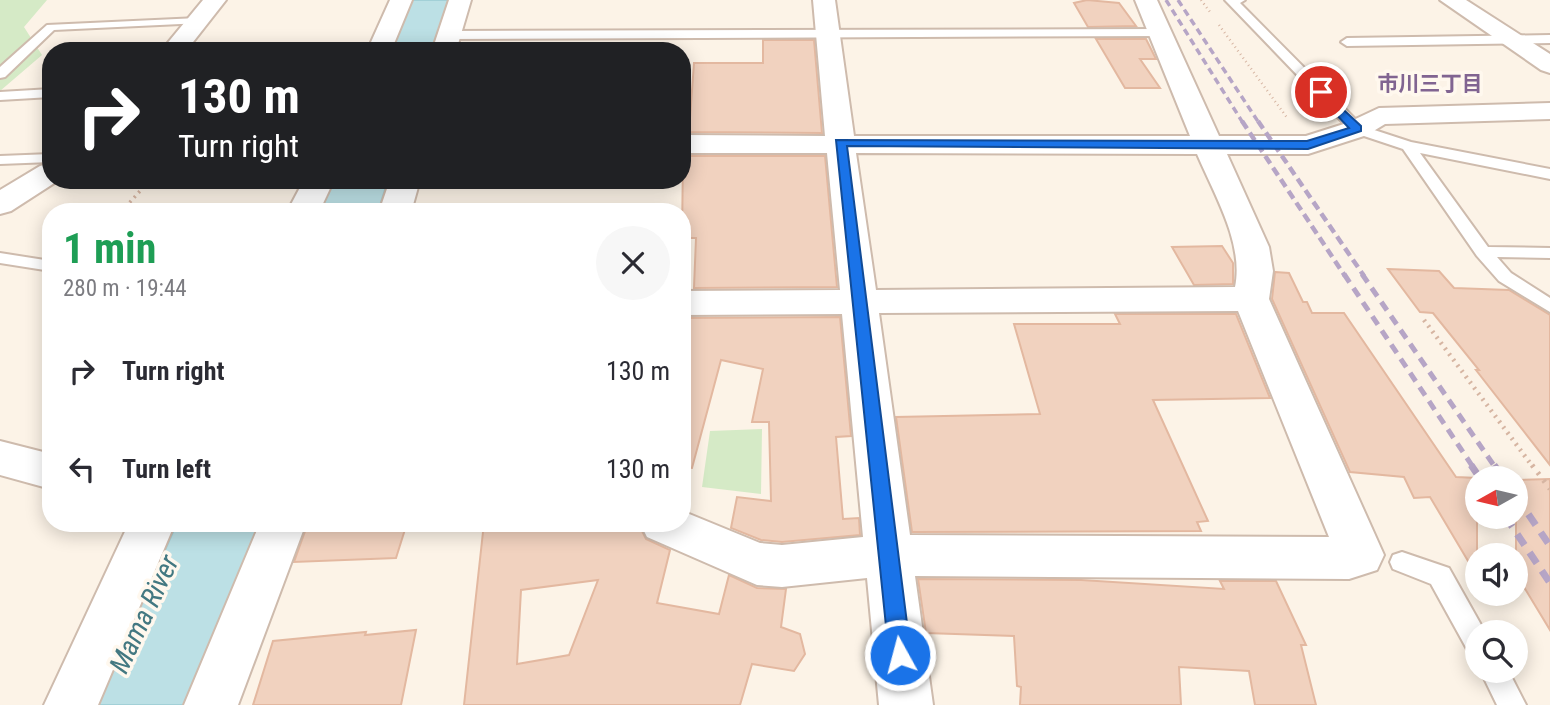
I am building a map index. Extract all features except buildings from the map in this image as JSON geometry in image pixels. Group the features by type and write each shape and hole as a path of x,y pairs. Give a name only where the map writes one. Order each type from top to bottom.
{"street":[{"path":"180,42 215,0"},
{"path":"383,42 401,0"},
{"path":"447,42 460,0"},
{"path":"1451,0 1550,65"},
{"path":"684,532 757,564 782,566 888,555 1349,558 1360,555 1251,299 1256,271 1252,247 1152,16"},
{"path":"826,17 906,705"},
{"path":"691,144 841,142 1308,145 1357,129 1379,117 1550,111"},
{"path":"0,204 42,176"},
{"path":"691,303 1251,299"},
{"path":"0,458 42,470"},
{"path":"72,705 148,532"},
{"path":"211,705 279,532"}],"lane":[{"path":"1240,0 1231,0 1357,129 1408,146 1550,174"},
{"path":"462,42 826,17 1152,16"},
{"path":"0,74 51,27 198,21"},
{"path":"1347,42 1550,39"},
{"path":"0,96 42,94"},
{"path":"1408,146 1482,251 1505,277 1550,306"},
{"path":"0,160 42,170"},
{"path":"1482,251 1550,253"},
{"path":"0,258 42,265"},
{"path":"1402,562 1440,576 1465,621"},
{"path":"1500,683 1512,705"}],"path":[{"path":"1201,0 1210,12"},
{"path":"1218,23 1308,145"},
{"path":"129,203 142,189"},
{"path":"1424,320 1550,489"}],"green space":[{"path":"0,0 47,0 24,27 42,55 0,91"},
{"path":"762,429 761,494 702,487 710,431"}],"water":[{"path":"409,0 449,0 435,42 391,42"},
{"path":"325,189 385,189 381,203 319,203"},
{"name":"Mama River","path":"173,532 257,532 189,705 96,705"}],"railway":[{"path":"1166,0 1243,123"},
{"path":"1178,0 1259,123"},
{"path":"1242,121 1345,276"},
{"path":"1258,121 1364,276"},
{"path":"1344,274 1472,466"},
{"path":"1362,274 1494,466"},
{"path":"1528,514 1550,546"},
{"path":"1514,529 1550,583"}],"district":[{"name":"市川三丁目","path":"1430,84"}],"route":[{"path":"900,655 841,142 1308,145 1357,129 1321,92"}]}
